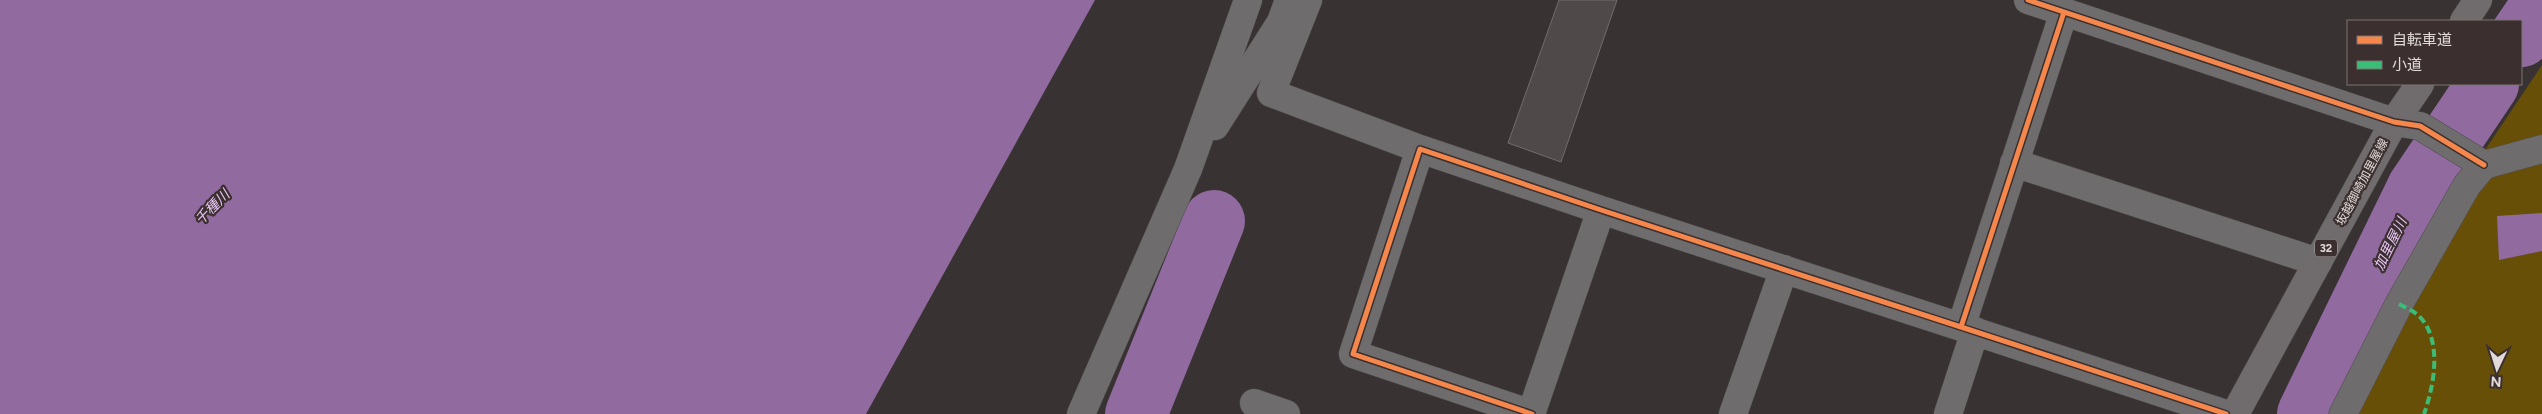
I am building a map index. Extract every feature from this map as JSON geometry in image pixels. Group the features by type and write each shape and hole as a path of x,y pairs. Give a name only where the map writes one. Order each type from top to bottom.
{"main road":[{"path":"2465,20 2478,0"},
{"name":"坂越御崎加里屋線","path":"2235,414 2318,262 2407,124 2420,85"}],"street":[{"path":"1080,414 1188,169 1248,0"},
{"path":"1188,169 1281,22 1289,0"},
{"path":"1308,0 1272,93 1420,149 1600,210 2226,414"},
{"path":"2028,0 2064,12 2100,11 2407,124 2484,165"},
{"path":"1948,414 1968,329 2014,163 2064,12"},
{"path":"1420,149 1353,354 1532,414 1600,210"},
{"path":"2343,414 2399,304 2467,185 2484,165 2542,149"},
{"path":"2014,163 2318,262"},
{"path":"1733,414 1784,270"},
{"path":"1254,403 1286,414"}],"shaded area":[{"path":"2542,65 2542,414 2336,414 2438,220"}],"water":[{"name":"千種川","path":"0,0 1095,0 866,414 0,414"},
{"path":"2542,213 2542,251 2499,260 2497,216"}],"building":[{"path":"1559,0 1617,0 1561,162 1508,143"}],"waterway":[{"name":"加里屋川","path":"2522,35 2542,5"},
{"name":"加里屋川","path":"2308,414 2418,188 2487,85"},
{"path":"1136,414 1214,221"}],"marked path":[{"path":"2399,304 2419,316 2427,326 2434,350 2431,390 2424,414"}],"cycle path":[{"path":"2028,0 2394,122 2420,126 2484,165"},
{"path":"2064,12 1961,327 2226,414"},
{"path":"1532,414 1353,354 1420,149 1961,327"}]}
